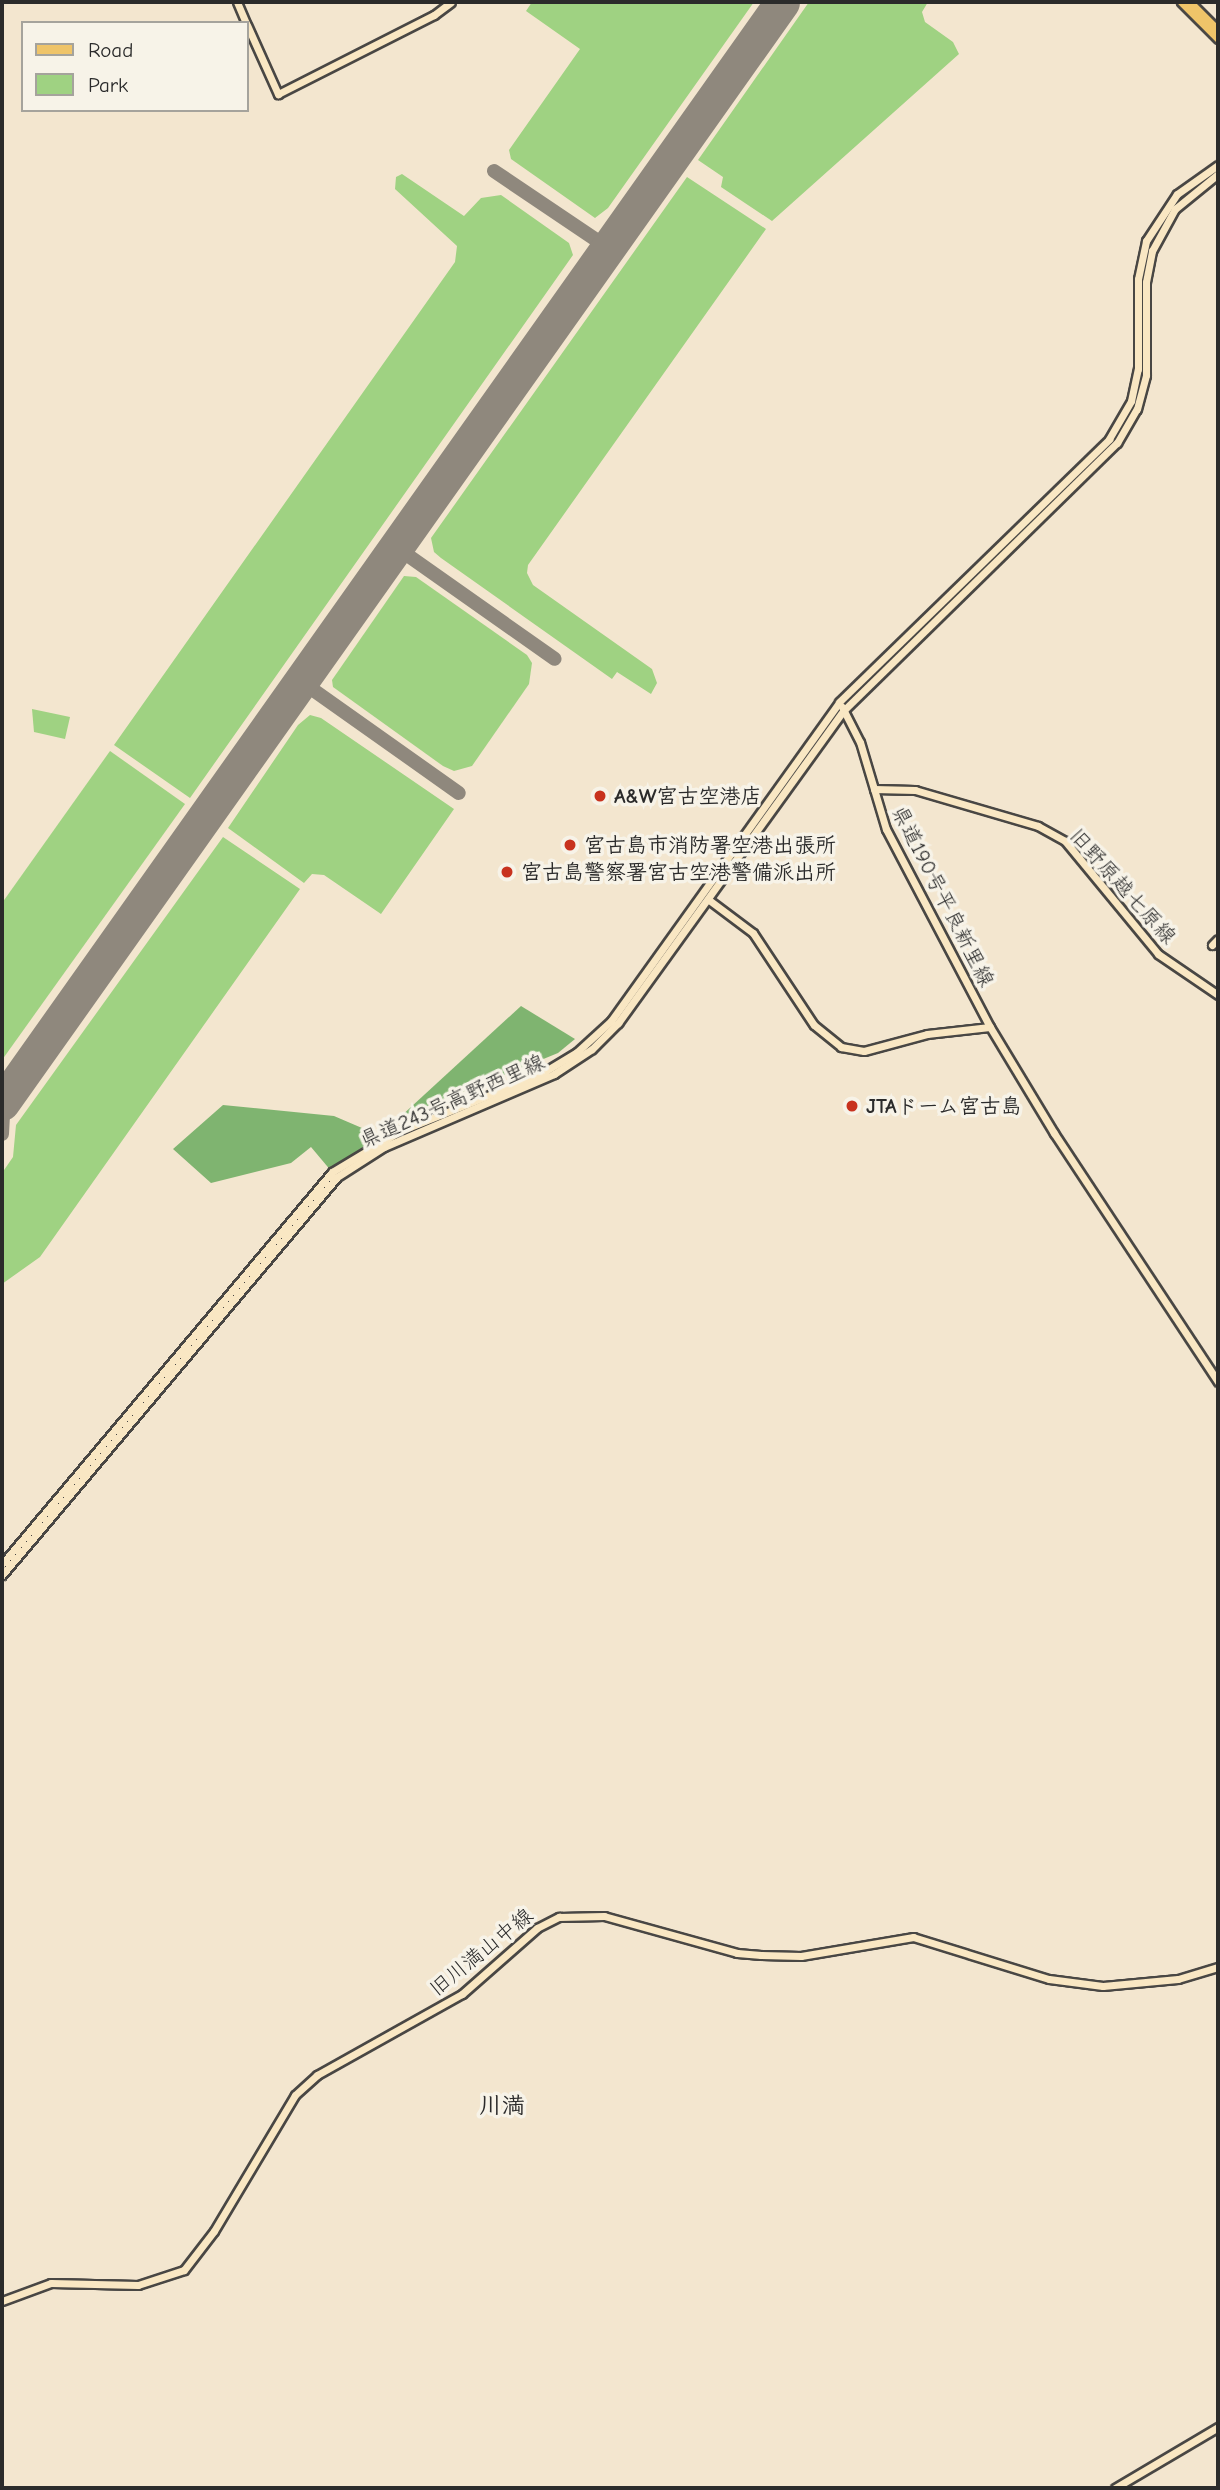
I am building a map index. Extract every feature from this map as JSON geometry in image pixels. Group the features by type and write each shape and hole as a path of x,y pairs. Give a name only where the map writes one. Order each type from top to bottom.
{"main road":[{"path":"237,2 245,21"},
{"path":"248,28 278,94 435,15 452,2"},
{"path":"1181,2 1218,39"},
{"path":"1190,2 1218,30"},
{"path":"841,706 1109,439 1131,401 1137,377 1138,279 1146,241 1177,194 1218,165"},
{"path":"841,706 1117,443 1137,409 1146,375 1146,282 1152,251 1175,209 1218,174"},
{"name":"県道190号平良新里線","path":"841,706 860,742 887,830 990,1027 1054,1133 1218,1382"},
{"name":"県道243号高野西里線","path":"2,1575 337,1177 384,1147 542,1080 579,1059 618,1023 709,900 841,706"},
{"name":"県道243号高野西里線","path":"2,1564 332,1172 375,1142 559,1063 611,1021 841,706"},
{"name":"旧野原越七原線","path":"874,789 915,790 1038,826 1065,841 1157,954 1218,995"},
{"path":"709,900 752,933 814,1025 841,1047 864,1051 927,1034 990,1027"},
{"name":"旧川満山中線","path":"2,2301 51,2283 138,2286 184,2270 214,2231 295,2095 317,2075 462,1994 537,1928 558,1917 604,1916 737,1953 761,1955 801,1956 913,1937 1049,1979 1103,1986 1178,1979 1218,1967"},
{"path":"1115,2488 1218,2427"}],"green space":[{"path":"532,2 754,2 608,208 595,218 511,159 509,150 580,49 526,11"},
{"path":"809,2 928,2 922,12 925,22 953,42 959,54 772,221 721,187 723,177 698,160"},
{"path":"402,174 464,216 481,198 501,195 569,243 573,255 190,798 114,745 455,262 457,246 395,189 396,177"},
{"path":"687,177 766,229 528,565 527,573 533,585 652,669 657,683 651,694 617,672 612,679 441,558 434,552 431,538"},
{"path":"404,576 416,577 527,655 532,663 529,684 472,766 454,771 443,766 333,687 332,680"},
{"path":"32,709 70,717 65,739 34,732"},
{"path":"310,715 321,718 454,809 381,914 324,875 312,874 304,883 228,828 298,725"},
{"path":"110,751 185,804 2,1060 2,903"},
{"path":"223,837 300,889 40,1257 2,1284 2,1173 13,1157 16,1125"},
{"path":"521,1006 575,1039 558,1053 399,1118"},
{"path":"223,1105 334,1116 369,1131 375,1142 332,1172 311,1147 291,1163 211,1183 173,1149"}],"taxiway":[{"path":"494,171 608,248"},
{"path":"396,547 555,659"},
{"path":"302,682 459,793"},
{"path":"2,1134 4,1099"}],"runway":[{"path":"2,1103 782,2"}],"place":[{"name":"A&W宮古空港店","path":"600,796"},
{"name":"宮古島市消防署空港出張所","path":"570,845"},
{"name":"宮古島警察署宮古空港警備派出所","path":"507,872"},
{"name":"JTAドーム宮古島","path":"852,1106"}],"district":[{"name":"川満","path":"502,2106"}]}
